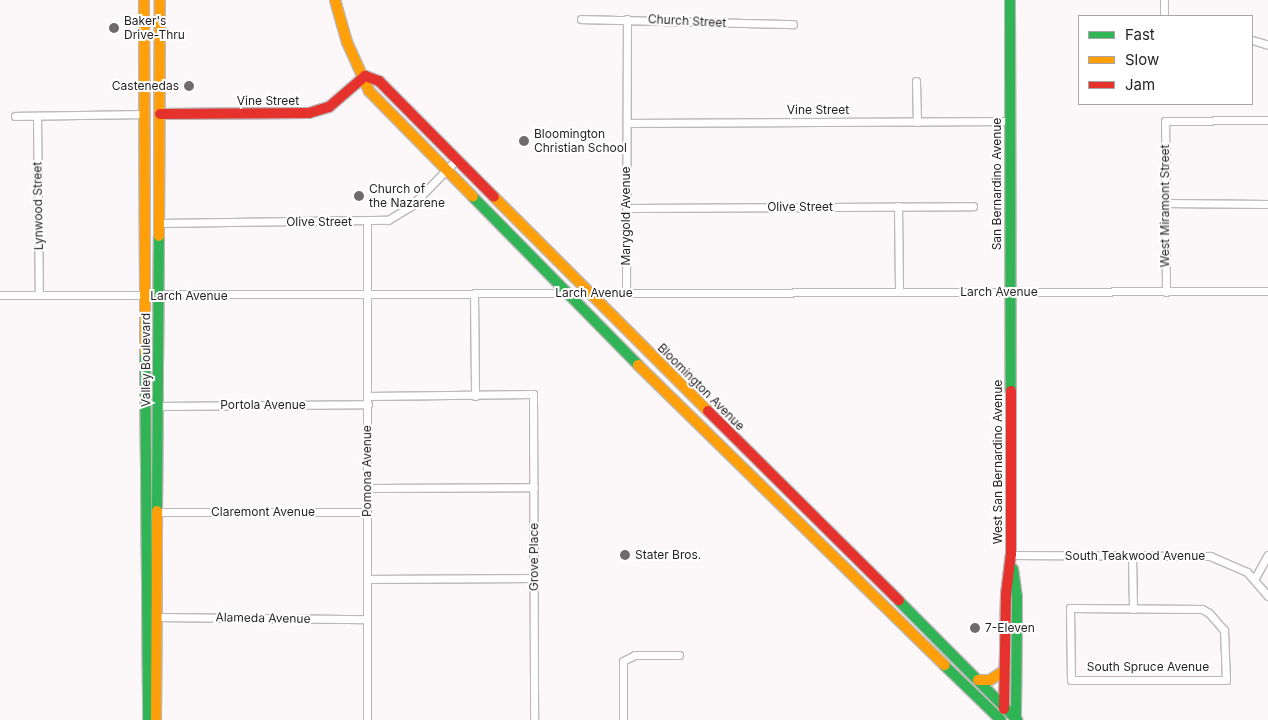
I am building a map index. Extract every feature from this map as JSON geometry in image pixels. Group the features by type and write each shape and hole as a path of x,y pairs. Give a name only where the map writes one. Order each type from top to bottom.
{"main road":[{"name":"Valley Boulevard","path":"144,0 148,720"},
{"name":"Valley Boulevard","path":"156,720 159,512 160,0"},
{"path":"335,0 347,42 365,76 369,91 726,451 1003,720"},
{"name":"San Bernardino Avenue","path":"1010,0 1010,368"},
{"name":"Vine Street","path":"160,114 309,113 329,107 365,76"},
{"name":"Bloomington Avenue","path":"365,76 379,81 456,160 860,561 1016,720"},
{"name":"West San Bernardino Avenue","path":"1003,720 1006,594 1011,555 1010,368"},
{"path":"726,451 737,440"},
{"path":"814,536 832,546 851,564 860,561"},
{"name":"West San Bernardino Avenue","path":"1011,555 1017,597 1016,720"},
{"path":"978,680 990,680 1004,670"}],"street":[{"path":"1164,0 1164,15"},
{"name":"Church Street","path":"581,19 793,24"},
{"name":"Marygold Avenue","path":"626,293 627,19"},
{"path":"1253,40 1268,45"},
{"path":"916,81 917,122"},
{"path":"15,116 144,114"},
{"name":"Lynwood Street","path":"37,116 39,295"},
{"name":"West Miramont Street","path":"1166,292 1165,121 1268,120"},
{"name":"Vine Street","path":"626,123 1009,121"},
{"name":"Olive Street","path":"159,223 367,222 388,220 403,212 456,160"},
{"path":"1165,202 1268,204"},
{"path":"898,206 899,292"},
{"name":"Olive Street","path":"626,208 973,206"},
{"name":"Pomona Avenue","path":"367,222 367,720"},
{"name":"Larch Avenue","path":"0,295 159,296 1268,291"},
{"path":"368,396 475,396 474,294"},
{"name":"Grove Place","path":"475,396 533,394 534,720"},
{"name":"Portola Avenue","path":"159,406 368,404"},
{"path":"367,488 534,488"},
{"name":"Claremont Avenue","path":"159,512 367,512"},
{"path":"1268,554 1255,578 1268,596"},
{"name":"South Teakwood Avenue","path":"1011,555 1214,557 1239,567 1255,578"},
{"path":"1132,556 1132,609"},
{"path":"367,579 534,578"},
{"name":"South Spruce Avenue","path":"1070,608 1132,609 1202,609 1209,612 1224,630 1226,680 1071,680 1070,608"},
{"name":"Alameda Avenue","path":"158,617 367,619"},
{"path":"622,720 623,661 635,655 679,655"}],"traffic: fast":[{"path":"1010,0 1011,391"},
{"path":"473,197 638,365"},
{"path":"157,511 159,236"},
{"path":"145,353 148,720"},
{"path":"1013,569 1017,597 1016,720"},
{"path":"899,601 1017,720"},
{"path":"944,665 1001,720"}],"traffic: slow":[{"path":"144,0 145,353"},
{"path":"159,236 160,0"},
{"path":"335,0 347,42 369,91 473,197"},
{"path":"494,197 708,411"},
{"path":"638,365 944,665"},
{"path":"156,720 157,511"},
{"path":"978,680 990,680 1004,671"}],"traffic: jam":[{"path":"365,76 379,81 494,197"},
{"path":"160,114 309,113 329,107 365,76"},
{"path":"1004,709 1006,594 1011,555 1011,391"},
{"path":"708,411 899,601"}],"place":[{"name":"Baker's Drive-Thru","path":"114,28"},
{"name":"Castenedas","path":"189,86"},
{"name":"Bloomington Christian School","path":"524,141"},
{"name":"Church of the Nazarene","path":"359,196"},
{"name":"Stater Bros.","path":"625,555"},
{"name":"7-Eleven","path":"975,628"}]}
